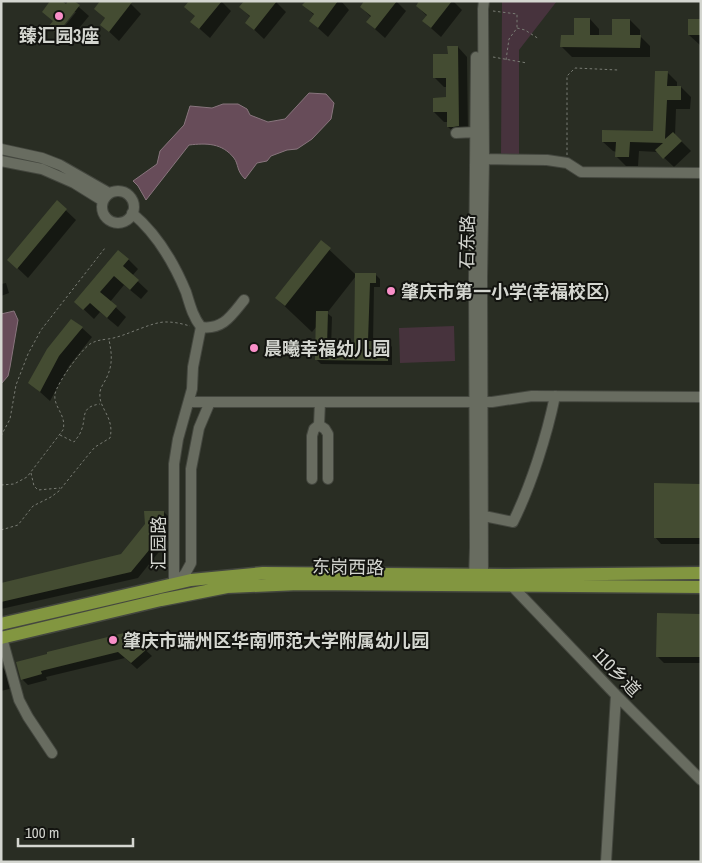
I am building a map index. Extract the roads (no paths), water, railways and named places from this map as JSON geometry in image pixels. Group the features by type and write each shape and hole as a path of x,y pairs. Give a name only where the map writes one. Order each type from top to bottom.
{"main road":[{"name":"东岗西路","path":"1,624 191,580 263,573 478,580 512,586 701,587"},
{"name":"东岗西路","path":"2,638 161,600 227,588 299,584 701,574"}],"street":[{"name":"石东路","path":"478,580 479,402 484,159 481,4"},
{"name":"石东路","path":"478,580 484,516 479,402 475,132 477,7 481,4"},
{"path":"456,133 475,132"},
{"path":"1,149 42,158 60,165 106,197"},
{"path":"484,159 547,160 566,163 581,172 701,173"},
{"path":"1,161 42,169 106,197"},
{"path":"119,191 128,195 133,203 132,213 124,221 114,222 105,216 102,206 106,197 119,191"},
{"path":"132,213 155,236 173,265 195,319 201,328 210,329 226,322 244,300"},
{"name":"汇园路","path":"174,584 174,464 178,439 189,402 201,328"},
{"path":"189,402 492,402 532,396 701,397"},
{"path":"484,516 513,522 522,503 551,416 555,396"},
{"name":"汇园路","path":"174,584 185,574 190,563 191,469 199,428 210,402"},
{"path":"312,479 312,436 314,430 319,425 320,402"},
{"path":"319,425 328,434 328,479"},
{"name":"110乡道","path":"512,586 616,695 701,780"},
{"path":"2,638 19,700 28,717 52,752"},
{"path":"606,862 616,695"}],"place":[{"name":"臻汇园3座","path":"59,16"},
{"name":"肇庆市第一小学(幸福校区)","path":"391,291"},
{"name":"晨曦幸福幼儿园","path":"254,348"},
{"name":"肇庆市端州区华南师范大学附属幼儿园","path":"113,640"}]}
